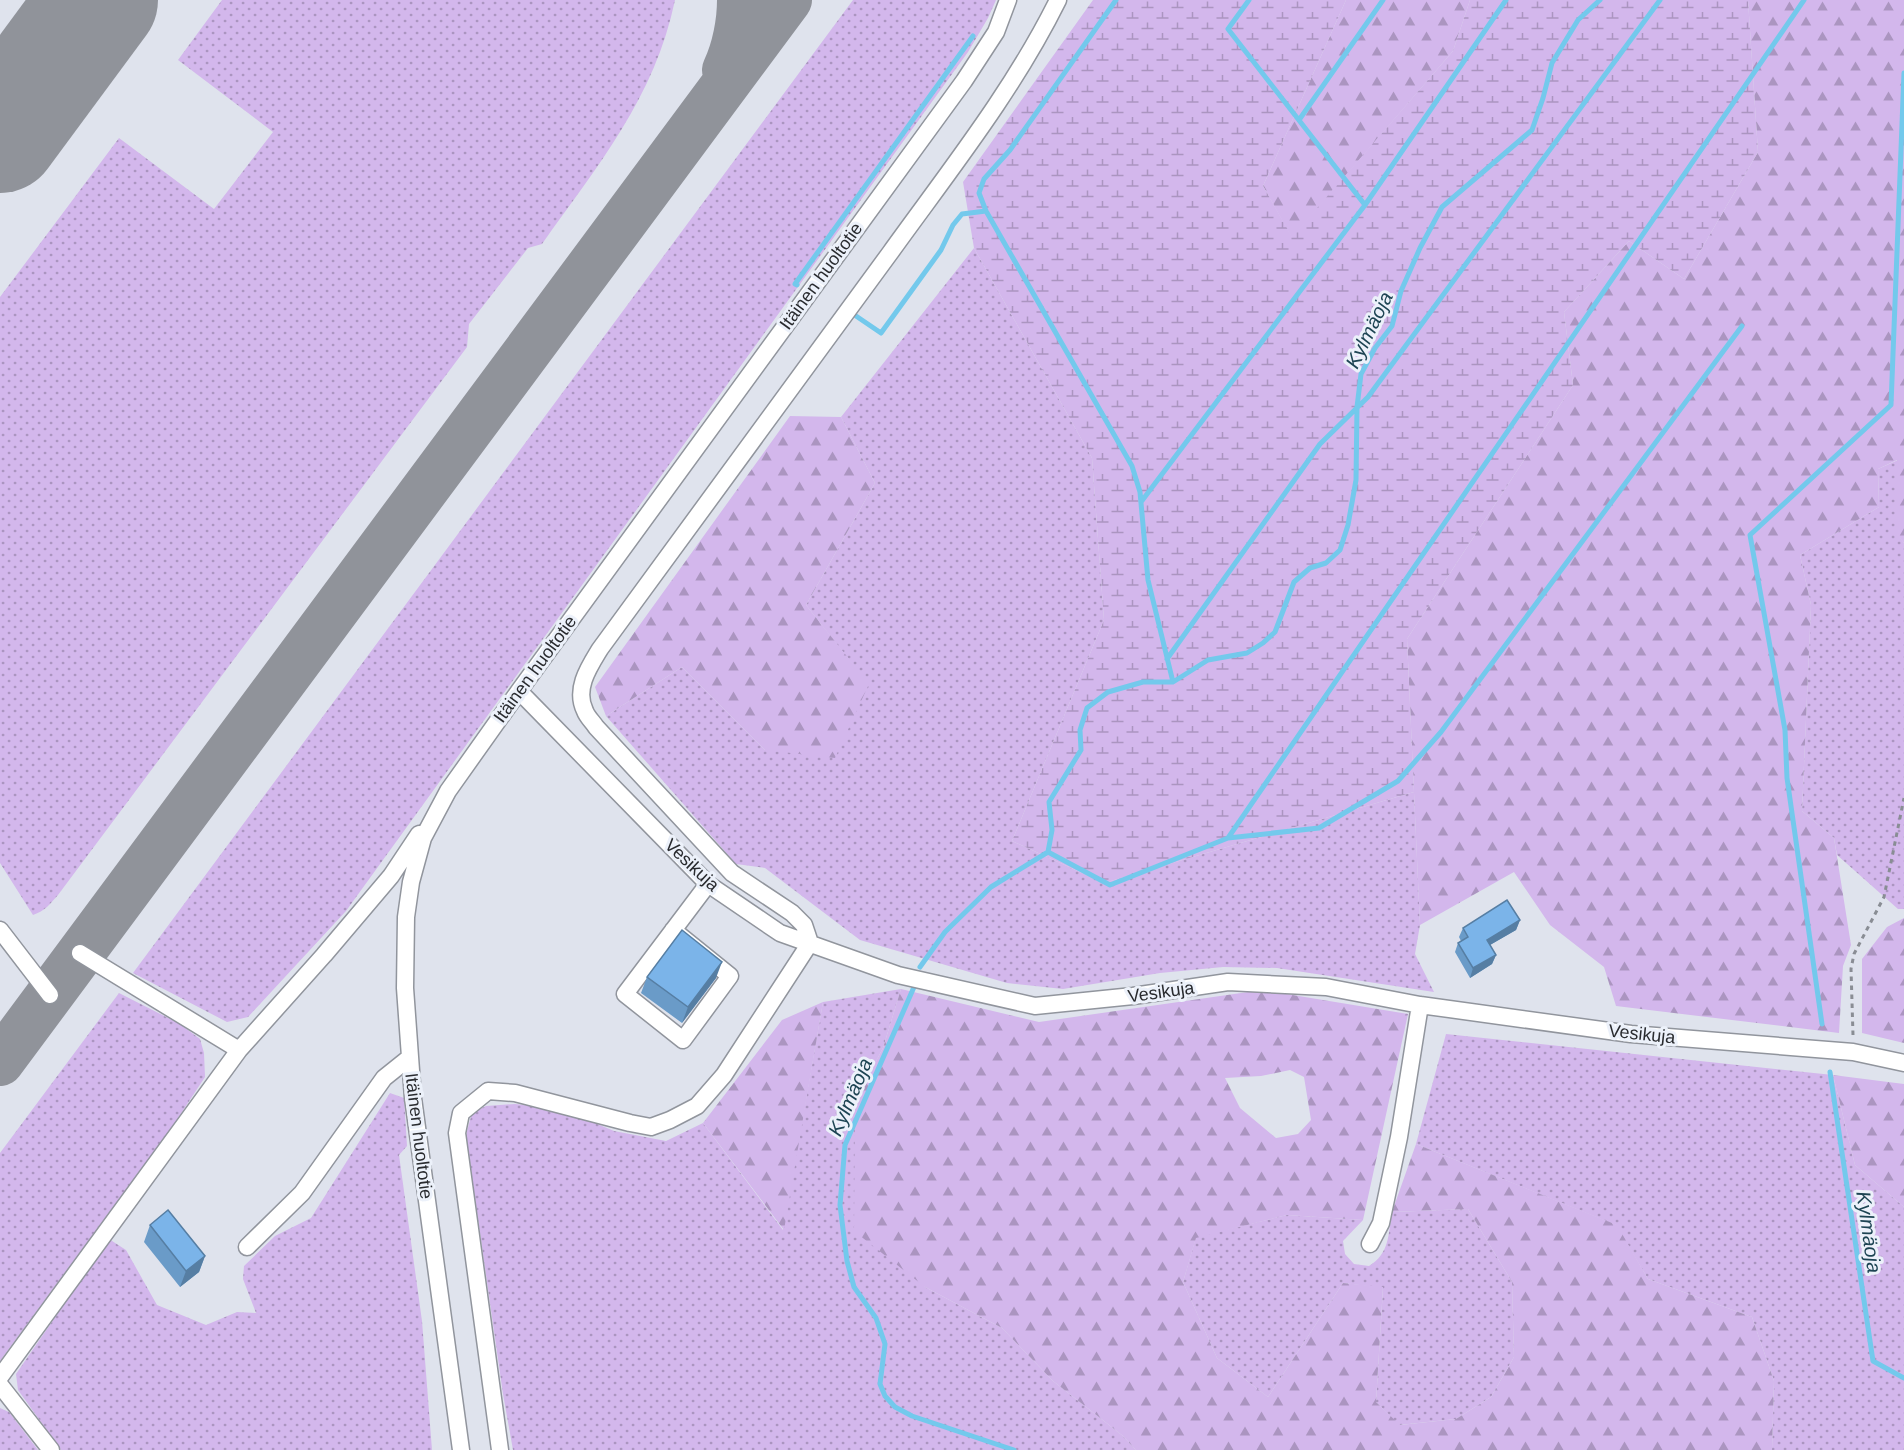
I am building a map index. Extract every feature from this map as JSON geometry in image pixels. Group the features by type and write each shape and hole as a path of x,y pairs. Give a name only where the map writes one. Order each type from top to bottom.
{"lane":[{"name":"Itäinen huoltotie","path":"461,1450 410,1058 405,988 408,905 411,882 423,838 448,791 519,690 964,81 996,32 1008,0"},
{"path":"500,1450 457,1133 461,1113 488,1091 515,1093 630,1123 651,1126 670,1120 697,1106 724,1075 810,943 804,925 792,913 732,873 584,711 582,696 584,676 600,650 988,116 1044,29 1058,0"},
{"name":"Vesikuja","path":"519,690 708,884 780,933 898,975 1035,1006 1133,996 1228,982 1326,987 1420,1005 1631,1034 1853,1052 1904,1063"},
{"path":"0,1377 239,1050 391,876 448,791"},
{"path":"673,930 730,976 683,1040 625,994 673,930 708,884"},
{"path":"0,930 50,995"},
{"path":"80,953 239,1050"},
{"path":"1370,1244 1381,1223 1399,1137 1420,1005"},
{"path":"247,1247 302,1193 384,1078 410,1058"},
{"path":"0,1385 51,1450"}],"path":[{"path":"1853,1052 1851,979 1854,954 1884,897 1904,798"}],"green space":[{"path":"222,0 675,0 654,68 639,99 584,186 542,244 528,248 469,324 467,347 58,895 44,909 33,915 0,863 0,297 119,138 214,209 273,132 178,60"},
{"path":"853,0 996,0 968,52 346,911 248,1017 227,1022 133,973"},
{"path":"1093,0 1346,0 1263,186 1292,237 1453,51 1470,0 1748,0 1758,152 1684,279 1629,241 1564,312 1573,385 1407,639 1414,792 1104,883 1012,841 1104,620 1092,458 974,248 963,182"},
{"path":"1346,0 1470,0 1453,51 1292,238 1263,186"},
{"path":"1748,0 1904,0 1904,543 1895,532 1897,460 1878,469 1879,507 1800,555 1811,605 1802,811 1834,838 1851,945 1843,966 1839,1033 1616,1006 1604,967 1550,925 1514,872 1420,925 1407,639 1573,385 1564,312 1629,241 1684,279 1758,152"},
{"path":"974,248 1092,458 1104,620 1012,841 1104,883 1414,792 1420,925 1415,954 1434,992 1277,968 1223,967 1160,973 1063,989 1007,983 860,940 765,868 736,864 606,716 682,667 765,750 868,684 806,605 875,483 841,417"},
{"path":"790,416 841,417 875,483 806,605 869,684 835,758 765,750 682,667 606,716 595,687"},
{"path":"1898,460 1896,532 1904,543 1904,909 1898,909 1837,855 1834,838 1802,811 1811,605 1800,555 1879,507 1878,469"},
{"path":"1904,918 1904,1043 1862,1033 1862,959 1887,927"},
{"path":"901,989 883,1048 855,1101 925,1287 1002,1328 1053,1381 1123,1436 1136,1450 513,1450 466,1135 472,1113 486,1106 515,1104 564,1110 614,1131 666,1141 703,1123 783,1230 823,1002"},
{"path":"901,989 1039,1022 1262,990 1408,1014 1363,1220 1287,1215 1196,1238 1183,1282 1217,1358 1268,1397 1343,1283 1383,1287 1376,1402 1400,1425 1456,1419 1491,1397 1514,1357 1512,1282 1468,1209 1392,1212 1416,1144 1617,1225 1648,1279 1752,1317 1774,1381 1772,1450 1136,1450 1123,1436 1053,1381 1002,1328 925,1287 854,1231 855,1101 883,1048","holes":["1290,1070 1304,1077 1311,1120 1298,1134 1276,1138 1240,1108 1225,1078 1261,1076"]},
{"path":"119,993 180,1024 200,1039 204,1053 205,1077 174,1124 0,1361 0,1153"},
{"path":"823,1002 784,1230 703,1123 782,1020"},
{"path":"1446,1034 1833,1075 1855,1165 1904,1207 1904,1450 1772,1450 1774,1381 1752,1317 1648,1279 1616,1225 1416,1144"},
{"path":"1833,1075 1904,1084 1904,1207 1855,1165"},
{"path":"390,1093 404,1098 407,1146 399,1155 422,1321 432,1450 61,1450 18,1390 16,1374 109,1239 126,1250 157,1305 206,1325 237,1312 256,1313 243,1279 244,1266 275,1236 311,1218"},
{"path":"1468,1209 1512,1282 1514,1357 1491,1397 1456,1419 1399,1425 1376,1402 1383,1288 1343,1283 1268,1397 1217,1358 1183,1282 1196,1237 1287,1215 1363,1220 1343,1241 1345,1254 1354,1264 1369,1266 1376,1261 1384,1249 1389,1236 1392,1212"},
{"path":"0,1408 9,1412 38,1450 0,1450"}],"building":[{"path":"1507,900 1520,920 1487,940 1496,955 1473,968 1458,943 1468,937 1463,928"},
{"path":"682,930 722,962 688,1007 647,977"},
{"path":"168,1210 205,1256 186,1271 150,1225"}],"waterway":[{"name":"Kylmäoja","path":"1116,0 1010,150 984,179 979,193 986,211 1132,466 1140,492 1148,580 1173,682"},
{"path":"1141,502 1365,205 1228,29 1249,0"},
{"path":"1299,120 1383,0"},
{"path":"1365,205 1506,0"},
{"name":"Kylmäoja","path":"920,967 945,932 991,887 1048,852 1052,830 1049,802 1081,750 1080,730 1087,708 1108,692 1143,682 1173,682 1208,660 1247,653 1275,632 1294,582 1310,568 1326,563 1340,550 1348,525 1356,480 1357,407 1361,374 1375,348 1392,326 1401,291 1420,248 1442,207 1532,130 1552,63 1578,20 1600,0"},
{"path":"1167,659 1320,444 1368,397 1660,0"},
{"path":"1048,852 1110,885 1228,838 1804,0"},
{"path":"797,285 795,284 973,36"},
{"path":"1822,1024 1787,778 1785,730 1750,535 1891,405 1904,73"},
{"path":"856,316 881,333 941,250 953,225 962,214 986,211"},
{"path":"1228,838 1319,828 1398,781 1441,732 1742,326"},
{"name":"Kylmäoja","path":"914,987 845,1145 840,1205 847,1261 854,1287 876,1318 885,1344 880,1384 885,1396 895,1407 912,1416 1014,1450"},
{"name":"Kylmäoja","path":"1830,1072 1873,1361 1904,1378"}],"taxiway":[{"path":"726,70 737,35 741,0"},
{"path":"0,1062 788,0"}],"runway":[{"path":"0,134 99,0"}]}
